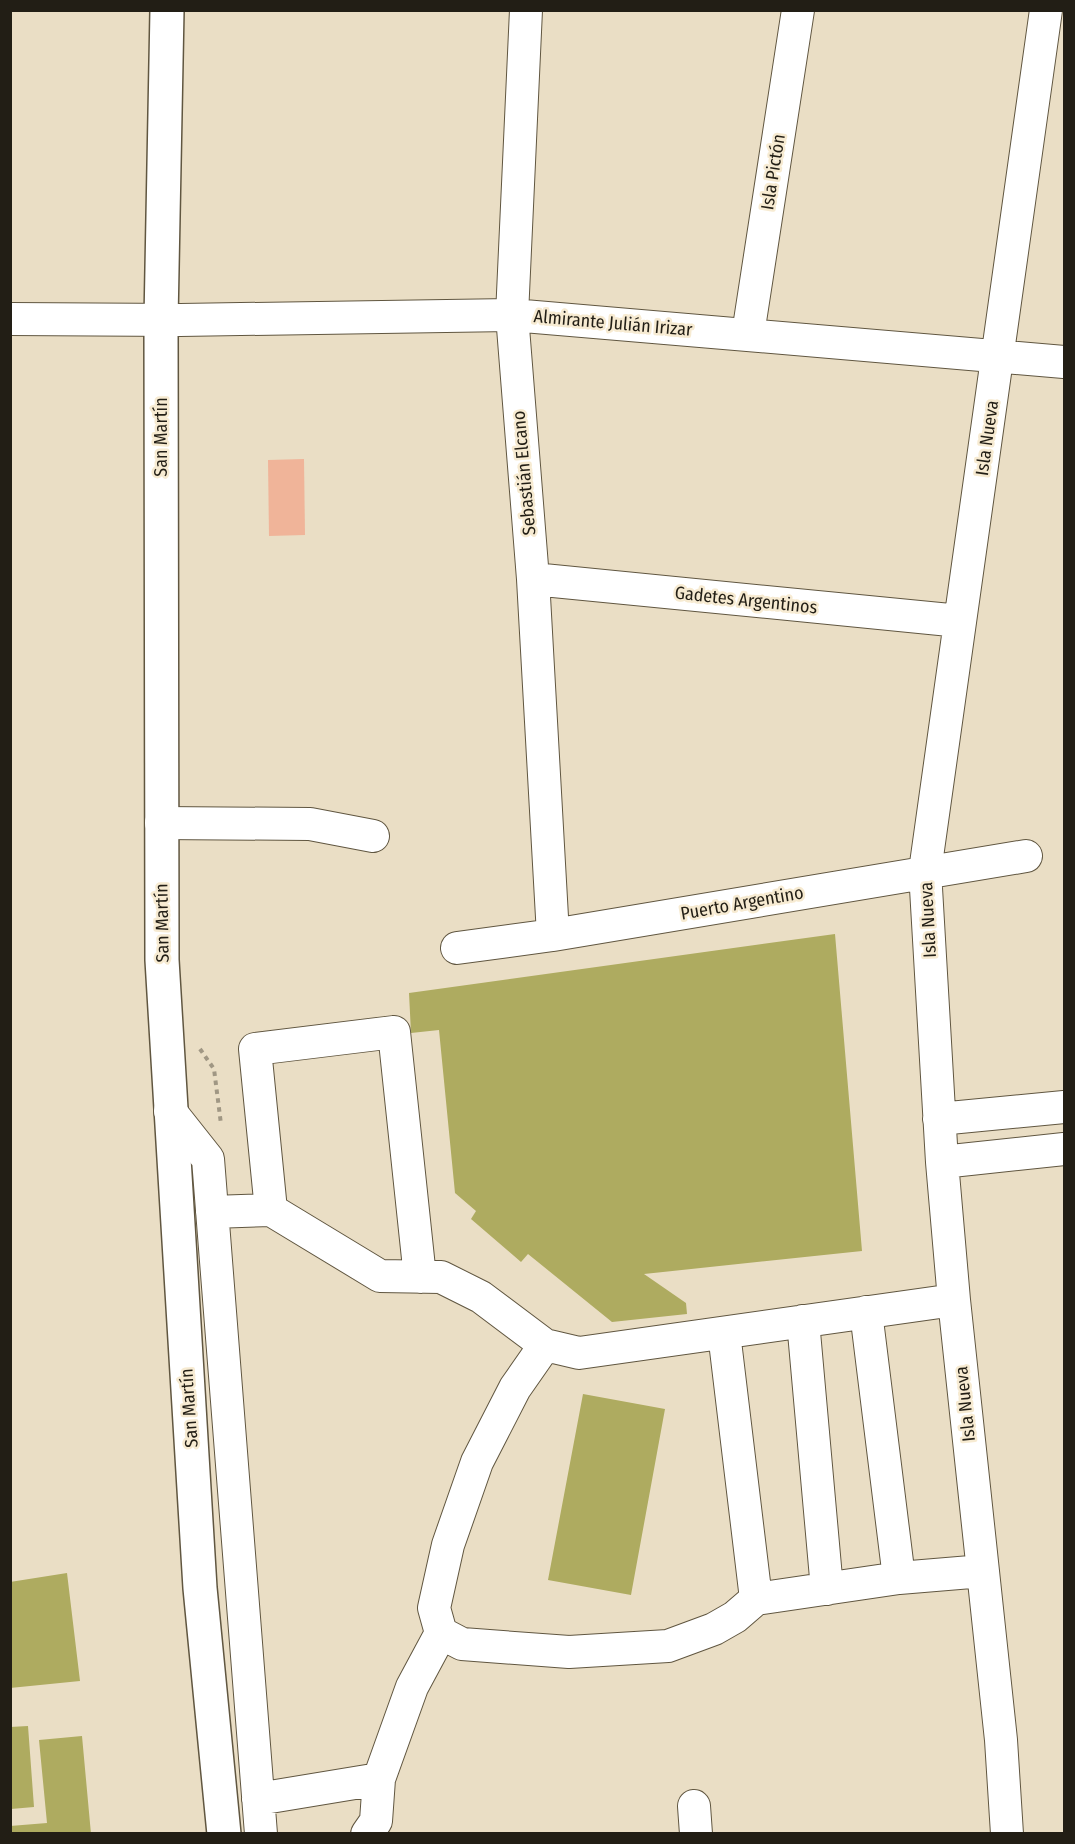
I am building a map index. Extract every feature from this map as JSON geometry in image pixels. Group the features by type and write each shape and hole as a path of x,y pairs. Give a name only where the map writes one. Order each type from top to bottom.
{"main road":[{"name":"San Martín","path":"167,10 161,320 162,960 200,1588 224,1833"}],"street":[{"name":"Sebastián Elcano","path":"526,10 512,315 533,579 553,935"},
{"name":"Isla Pictón","path":"748,334 798,10"},
{"name":"Isla Nueva","path":"1007,1833 1001,1740 954,1300 942,1162 925,871 1046,10"},
{"name":"Almirante Julián Irizar","path":"10,319 161,320 512,315 1065,362"},
{"name":"Gadetes Argentinos","path":"533,579 960,621"},
{"path":"161,823 310,824 373,836"},
{"name":"Puerto Argentino","path":"457,948 553,935 925,871 1026,856"},
{"path":"271,1210 255,1048 394,1032 420,1277"},
{"path":"939,1119 1065,1107"},
{"path":"170,1111 208,1159 261,1833"},
{"path":"942,1162 1065,1149"},
{"path":"212,1212 271,1210 380,1276 441,1277 481,1297 545,1346 579,1353 954,1300"},
{"path":"866,1312 899,1578"},
{"path":"803,1321 827,1588"},
{"path":"724,1333 756,1599"},
{"path":"367,1833 376,1821 379,1779 412,1687 441,1633 434,1608 448,1545 477,1462 515,1388 545,1346"},
{"path":"441,1633 462,1644 569,1652 668,1646 714,1629 735,1617 756,1599 899,1578 983,1571"},
{"path":"258,1799 379,1779"}],"path":[{"path":"194,1041 214,1069 222,1134"}],"shaded area":[{"path":"304,459 305,535 269,536 268,460"}],"building":[{"path":"835,934 862,1251 644,1274 686,1303 687,1314 612,1322 528,1254 521,1262 471,1219 476,1211 455,1193 439,1030 411,1033 409,993"},
{"path":"583,1394 665,1409 631,1595 548,1580"},
{"path":"67,1573 80,1681 10,1688 10,1582"},
{"path":"28,1726 34,1807 11,1809 10,1727"},
{"path":"82,1736 91,1834 10,1834 10,1826 47,1823 39,1740"}]}
